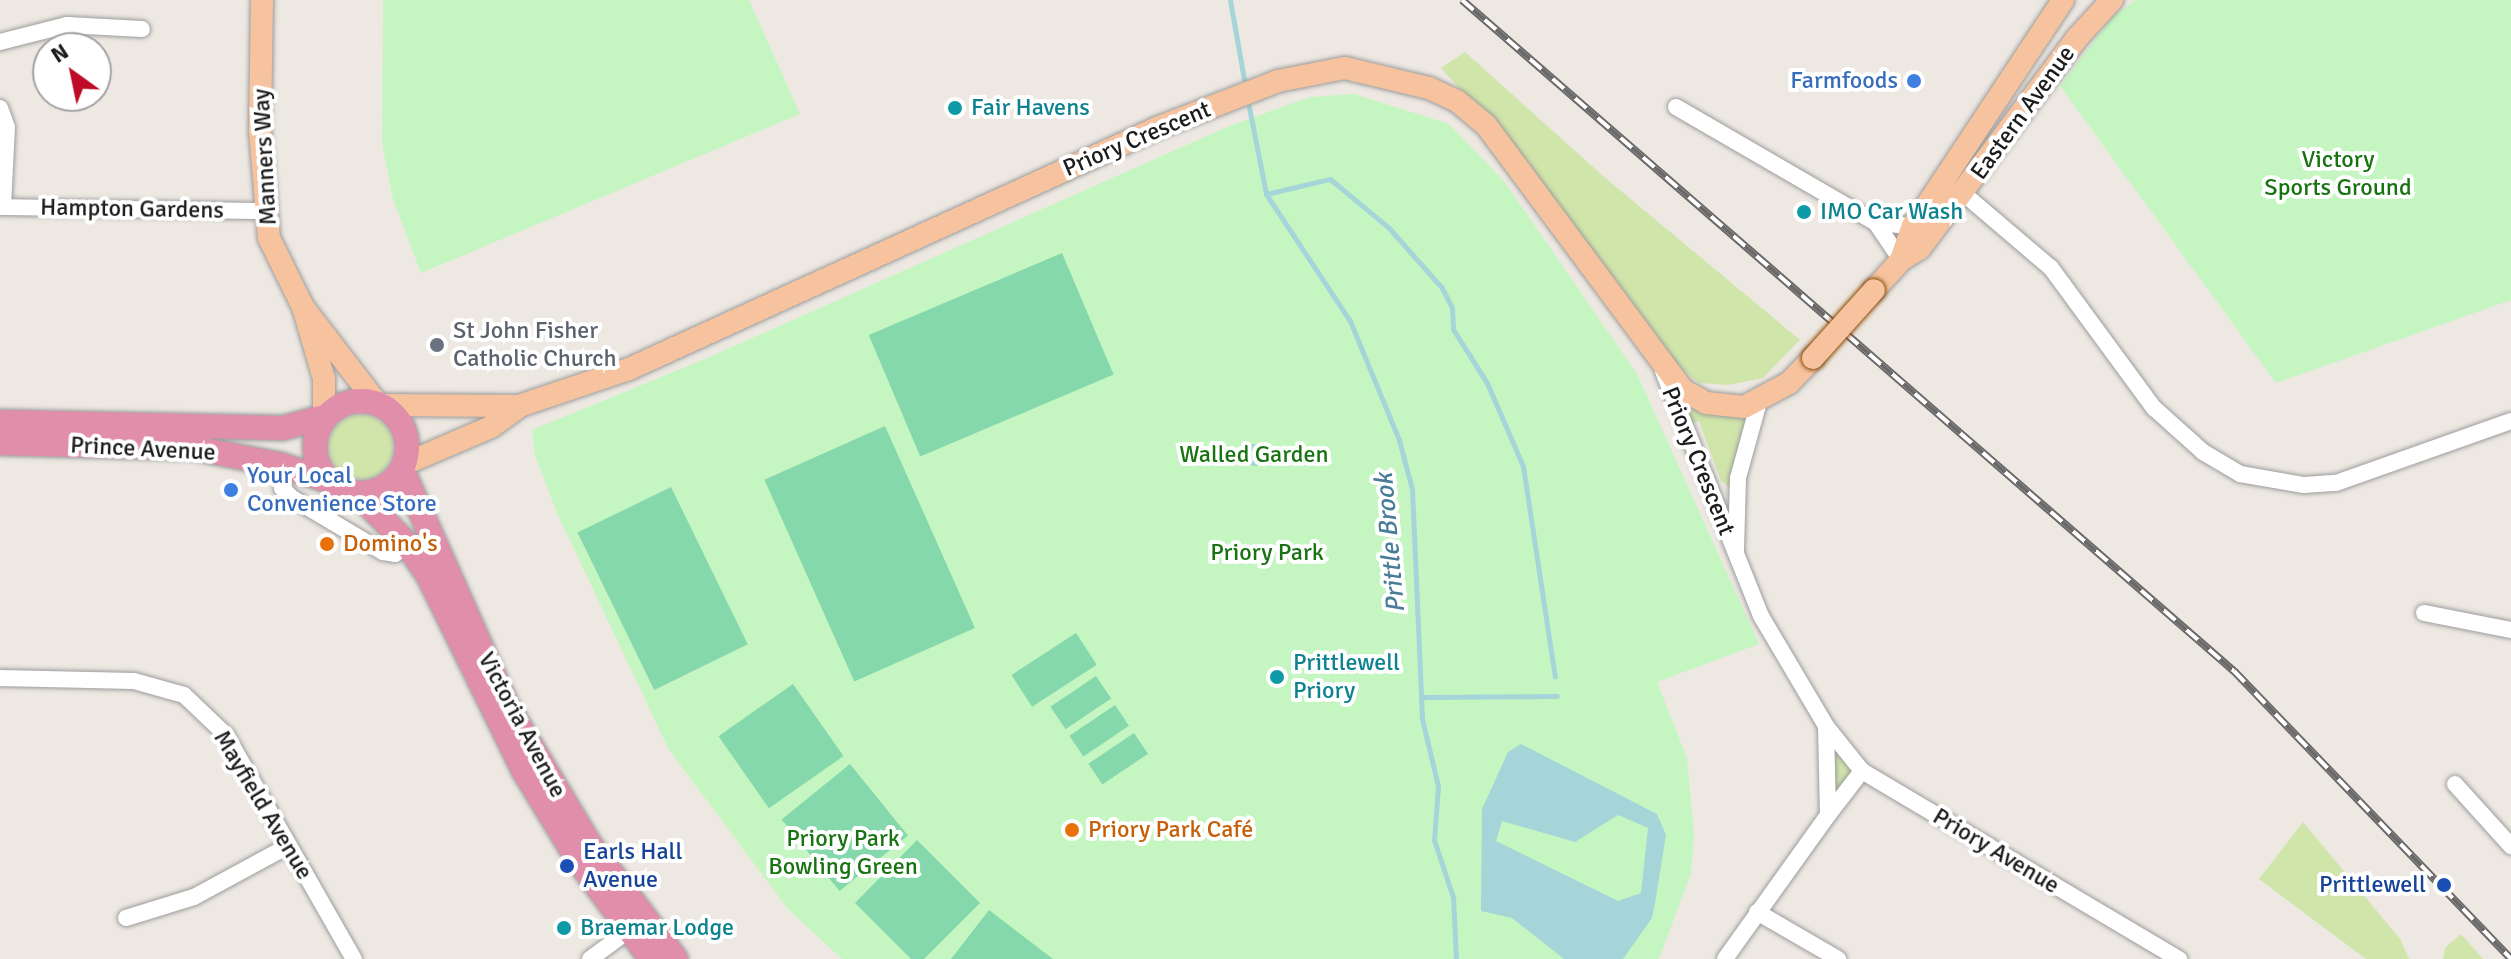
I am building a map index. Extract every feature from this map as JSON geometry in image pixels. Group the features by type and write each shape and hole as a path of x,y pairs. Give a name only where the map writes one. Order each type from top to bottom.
{"highway":[{"path":"359,401 379,403 401,425 405,467 383,488 357,493 329,481 314,449 323,416 359,401"},
{"name":"Prince Avenue","path":"0,422 283,428 323,416"},
{"name":"Prince Avenue","path":"0,443 194,448 281,465 329,481"},
{"name":"Victoria Avenue","path":"405,467 507,706 588,842 676,959"},
{"name":"Victoria Avenue","path":"357,493 401,549 428,575 524,771 628,931 651,959"}],"main road":[{"name":"Manners Way","path":"262,0 264,211 278,265 303,307 379,403"},
{"name":"Eastern Avenue","path":"1901,260 1913,226 2063,0"},
{"name":"Eastern Avenue","path":"1759,402 1813,358 1901,260 1920,248 1964,194 2055,67 2112,0"},
{"name":"Priory Crescent","path":"405,467 491,427 519,406 629,369 751,317 1157,128 1278,81 1345,68 1429,88 1457,101 1486,125 1661,366 1683,390 1706,403 1727,408 1759,402"},
{"name":"Manners Way","path":"303,307 324,379 323,416"},
{"name":"Priory Crescent","path":"379,403 519,406"}],"street":[{"path":"0,42 67,25 142,29"},
{"path":"1676,107 1876,223 1913,226"},
{"path":"0,108 7,127 1,207"},
{"path":"1964,194 2051,268 2154,408 2203,452 2240,474 2304,485 2336,483 2511,421"},
{"name":"Hampton Gardens","path":"1,207 264,211"},
{"path":"1876,223 1901,260"},
{"name":"Priory Crescent","path":"1661,366 1761,616 1826,726 1828,815"},
{"name":"Priory Crescent","path":"1736,556 1738,478 1759,402"},
{"path":"281,465 286,493 401,549"},
{"path":"2424,613 2511,630"},
{"name":"Mayfield Avenue","path":"0,678 134,681 184,695 226,735 354,959"},
{"name":"Priory Avenue","path":"1826,726 1862,771 2179,959"},
{"path":"1725,959 1862,771"},
{"path":"2455,784 2511,846"},
{"path":"126,918 194,897 288,846"},
{"path":"1757,912 1838,959"},
{"path":"590,959 628,931"}],"green space":[{"path":"383,0 749,0 800,114 421,273 393,199 382,143"},
{"name":"Victory Sports Ground","path":"2136,0 2511,0 2511,300 2276,383 2060,86 2113,16"},
{"path":"1465,52 1603,176 1800,340 1763,378 1728,385 1699,383 1668,359 1517,152 1441,68"},
{"name":"Priory Park","path":"1354,94 1449,124 1504,181 1637,374 1759,644 1657,682 1687,758 1694,835 1691,873 1659,959 842,959 788,909 669,750 557,513 535,455 532,430 705,359 1227,127 1310,97"},
{"path":"1062,253 1114,375 920,457 869,335"},
{"path":"1672,393 1748,415 1730,488 1721,481 1699,421 1687,425"},
{"path":"361,415 379,421 387,429 393,447 387,465 379,473 361,479 343,473 335,465 329,447 335,429 343,421"},
{"path":"885,426 975,628 854,682 764,480"},
{"path":"671,487 748,644 654,690 578,533"},
{"path":"1076,633 1097,665 1032,707 1011,675"},
{"path":"1096,676 1111,698 1066,729 1050,707"},
{"path":"793,684 843,756 769,808 718,736"},
{"path":"1115,705 1129,726 1083,756 1069,736"},
{"path":"1826,726 1862,771 1828,815"},
{"path":"1134,733 1148,754 1102,784 1088,764"},
{"name":"Priory Park Bowling Green","path":"850,764 908,835 840,891 782,819"},
{"path":"2303,822 2400,939 2409,959 2366,959 2259,879"},
{"path":"917,840 980,903 924,959 911,959 855,903"},
{"path":"989,910 1053,959 951,959"},
{"path":"2461,934 2483,959 2443,959 2445,948"}],"water":[{"path":"1250,444 1258,444 1265,455 1258,466 1250,466 1243,459 1243,451"},
{"path":"1521,744 1657,814 1666,835 1652,918 1623,959 1564,959 1512,918 1481,911 1482,809 1508,752","holes":["1618,815 1648,828 1641,893 1618,901 1496,841 1502,821 1575,842"]}],"waterway":[{"name":"Prittle Brook","path":"1230,0 1244,79"},
{"name":"Prittle Brook","path":"1249,107 1266,194 1350,321 1399,440 1412,489 1422,719 1438,786 1434,840 1453,897 1456,959"},
{"path":"1266,194 1330,179 1389,228 1442,288 1452,308 1453,329 1487,383 1523,466 1555,677"},
{"path":"1421,697 1557,696"}],"railway":[{"path":"1462,0 2234,671 2511,959"}],"place":[{"name":"Farmfoods","path":"1914,81"},
{"name":"Fair Havens","path":"955,108"},
{"name":"IMO Car Wash","path":"1804,212"},
{"name":"St John Fisher Catholic Church","path":"437,345"},
{"name":"Your Local Convenience Store","path":"231,490"},
{"name":"Domino's","path":"327,544"},
{"name":"Prittlewell Priory","path":"1277,677"},
{"name":"Priory Park Café","path":"1072,830"},
{"name":"Earls Hall Avenue","path":"567,866"},
{"name":"Prittlewell","path":"2444,885"},
{"name":"Braemar Lodge","path":"564,928"}],"park label":[{"name":"Walled Garden","path":"1254,455"}]}
